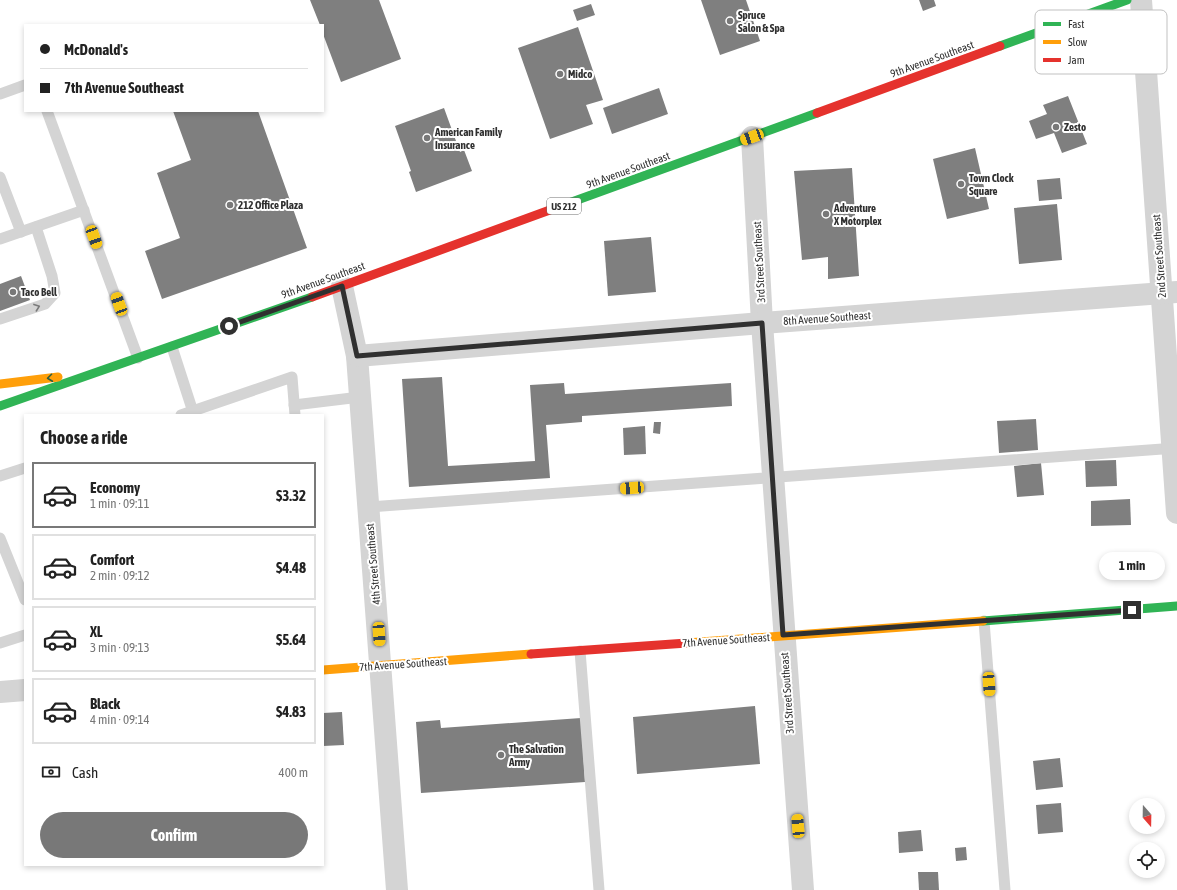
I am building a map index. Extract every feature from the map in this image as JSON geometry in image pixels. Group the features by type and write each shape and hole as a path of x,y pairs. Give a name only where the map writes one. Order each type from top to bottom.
{"main road":[{"name":"9th Avenue Southeast","path":"1100,10 1127,0"},
{"name":"9th Avenue Southeast","path":"0,406 342,286 1035,34"},
{"path":"0,384 103,371"},
{"name":"7th Avenue Southeast","path":"324,670 1177,606"}],"street":[{"name":"2nd Street Southeast","path":"1141,0 1142,10"},
{"name":"2nd Street Southeast","path":"1148,74 1169,293 1177,513"},
{"name":"3rd Street Southeast","path":"752,137 772,478 803,890"},
{"name":"4th Street Southeast","path":"342,286 357,356 398,890"},
{"name":"8th Avenue Southeast","path":"357,356 762,323 1169,293"},
{"path":"0,692 24,690"}],"lane":[{"path":"0,94 24,85"},
{"path":"47,112 138,358"},
{"path":"0,177 21,232"},
{"path":"0,239 84,210"},
{"path":"0,319 45,304 55,294 52,276 36,227"},
{"path":"172,346 194,413 292,377 294,410 360,397"},
{"path":"369,507 1175,448"},
{"path":"0,476 24,468"},
{"path":"0,538 24,598"},
{"path":"984,620 1005,890"},
{"path":"0,643 24,635"},
{"path":"580,651 599,890"}],"building":[{"path":"310,0 379,0 401,59 341,82 324,37 324,24 320,24"},
{"name":"Spruce Salon & Spa","path":"701,0 746,0 760,41 720,55"},
{"path":"919,0 934,0 936,6 923,11"},
{"path":"591,4 595,15 577,21 573,10"},
{"name":"Midco","path":"578,27 603,100 586,105 593,124 550,139 518,48"},
{"path":"659,88 668,114 612,134 603,108"},
{"name":"Zesto","path":"1068,96 1087,144 1062,153 1054,133 1036,139 1029,121 1047,114 1043,105"},
{"name":"American Family Insurance","path":"444,108 460,152 464,150 472,171 416,192 409,172 411,171 395,126"},
{"name":"212 Office Plaza","path":"173,112 258,112 307,248 162,299 145,251 180,238 157,173 191,160"},
{"name":"Town Clock Square","path":"975,148 989,209 947,219 933,159"},
{"name":"Adventure X Motorplex","path":"852,168 859,276 828,279 828,257 802,260 794,171"},
{"path":"1060,178 1062,199 1039,201 1037,180"},
{"path":"1057,204 1062,260 1019,264 1014,208"},
{"path":"651,237 656,292 608,296 604,241"},
{"name":"Taco Bell","path":"21,276 30,300 0,311 0,284"},
{"path":"442,377 448,466 535,461 530,385 564,383 565,394 731,383 732,406 582,416 582,422 546,425 550,478 409,487 402,379"},
{"path":"1036,419 1038,450 999,453 997,421"},
{"path":"654,422 661,422 660,434 653,433"},
{"path":"645,426 646,454 624,455 623,428"},
{"path":"1116,460 1117,486 1086,487 1085,461"},
{"path":"1041,463 1044,495 1017,497 1014,466"},
{"path":"1130,499 1131,525 1091,526 1091,501"},
{"path":"755,706 760,764 637,774 633,717"},
{"path":"342,712 344,745 324,746 324,713"},
{"name":"The Salvation Army","path":"581,718 585,782 421,793 416,722 440,720 441,728"},
{"path":"1060,758 1063,787 1036,790 1033,761"},
{"path":"1061,803 1063,832 1038,834 1036,805"},
{"path":"921,830 923,851 899,853 898,832"},
{"path":"966,847 967,860 956,861 955,848"},
{"path":"918,872 938,872 939,890 919,890"}],"traffic: fast":[{"path":"1099,10 1127,0"},
{"path":"1000,46 1035,33"},
{"path":"569,203 817,113"},
{"path":"0,406 312,297"},
{"path":"983,621 1177,606"}],"traffic: slow":[{"path":"0,384 58,377"},
{"path":"687,643 983,621"},
{"path":"324,670 531,654"}],"traffic: jam":[{"path":"817,113 1000,46"},
{"path":"312,297 569,203"},
{"path":"531,654 687,643"}],"place":[{"name":"Spruce Salon & Spa","path":"730,21"},
{"name":"Midco","path":"560,74"},
{"name":"Zesto","path":"1056,127"},
{"name":"American Family Insurance","path":"427,138"},
{"name":"Town Clock Square","path":"961,184"},
{"name":"212 Office Plaza","path":"230,205"},
{"name":"Adventure X Motorplex","path":"826,214"},
{"name":"Taco Bell","path":"13,292"},
{"name":"The Salvation Army","path":"501,755"}],"route":[{"path":"229,326 342,286 357,356 762,323 783,635 1132,610"}]}
